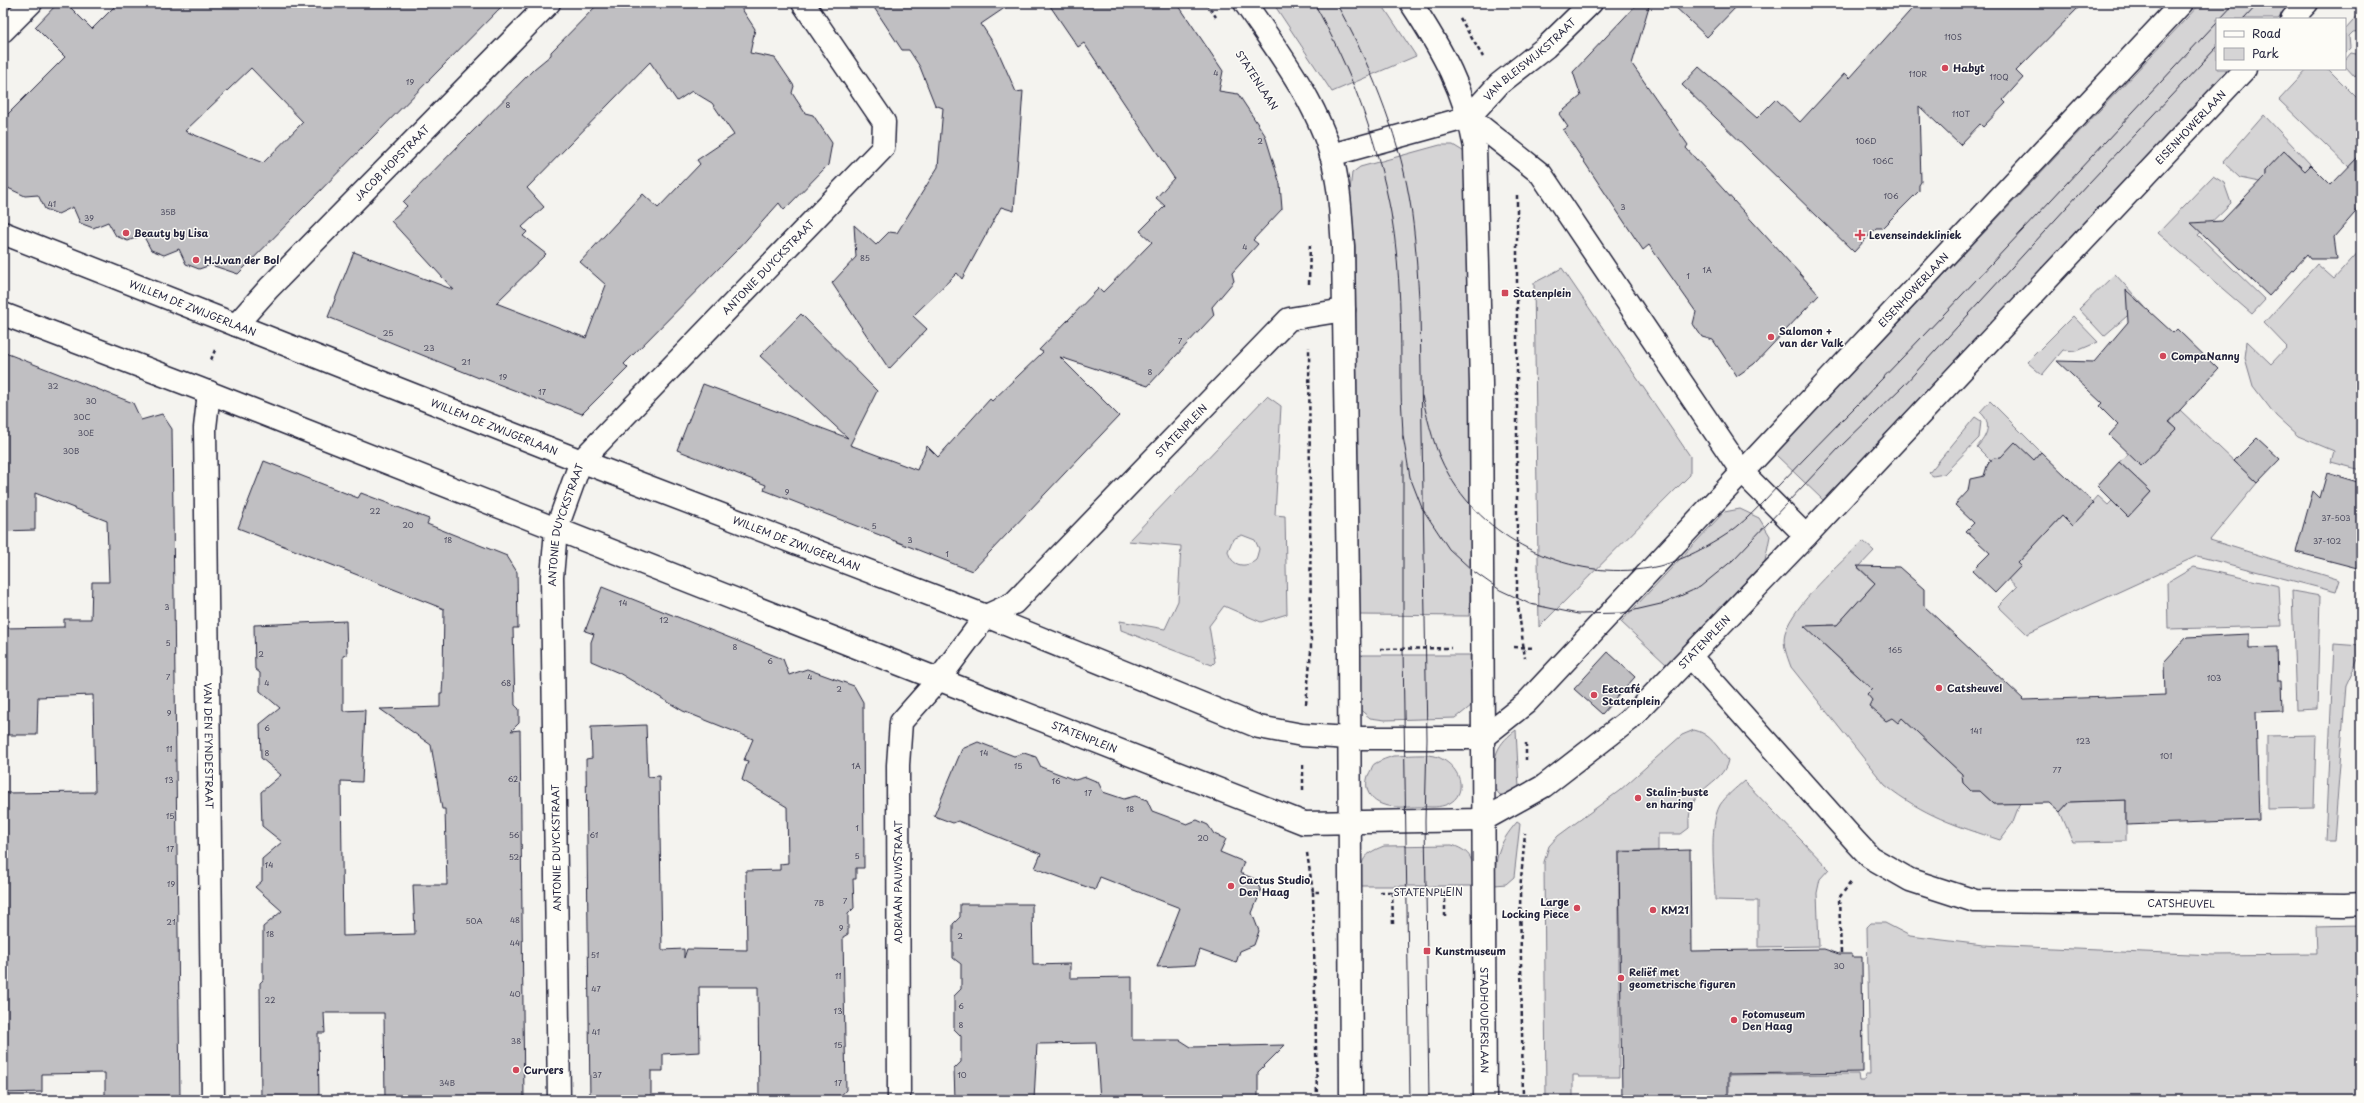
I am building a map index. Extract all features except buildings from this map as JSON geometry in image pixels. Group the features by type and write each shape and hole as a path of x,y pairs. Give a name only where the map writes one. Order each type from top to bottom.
{"street":[{"path":"3,31 30,3"},
{"name":"JACOB HOPSTRAAT","path":"231,323 269,288 549,3"},
{"name":"ANTONIE DUYCKSTRAAT","path":"559,1100 552,577 556,530 581,461 883,148 884,122 803,3"},
{"path":"1245,3 1313,106 1331,155 1337,182 1340,210 1344,310 1349,650 1351,1100"},
{"path":"1411,3 1438,44 1456,81 1469,117 1475,147 1480,294 1483,820"},
{"name":"VAN BLEISWIJKSTRAAT","path":"1469,117 1499,84 1546,47 1590,3"},
{"name":"EISENHOWERLAAN","path":"1742,472 2182,3"},
{"path":"2293,18 2307,3"},
{"name":"EISENHOWERLAAN","path":"1806,536 2245,70"},
{"path":"1331,155 1469,117"},
{"path":"1469,117 1541,174 1742,472 1806,536"},
{"name":"WILLEM DE ZWIJGERLAAN","path":"3,233 581,461 986,616"},
{"name":"STATENPLEIN","path":"1344,310 1308,314 1289,319 1014,603 986,616 939,679 1304,823 1350,821 1483,820 1526,798 1629,720 1806,536"},
{"path":"3,314 205,390 556,530 939,679"},
{"name":"VAN DEN EYNDESTRAAT","path":"205,390 214,1100"},
{"path":"986,616 1258,727 1302,735 1349,738 1482,738 1526,703 1742,472"},
{"name":"CATSHEUVEL","path":"1691,657 1870,857 1910,880 1975,901 2361,904"},
{"name":"ADRIAAN PAUWSTRAAT","path":"899,1100 898,765 901,722 939,679"},
{"name":"STADHOUDERSLAAN","path":"1483,820 1485,1100"}],"path":[{"path":"1206,3 1219,22"},
{"path":"1515,153 1517,189 1517,598 1524,647 1526,703 1526,823 1520,891 1523,1100"},
{"path":"1310,235 1308,314 1311,445 1311,650 1302,735 1304,823 1313,892 1317,1100"},
{"path":"205,390 231,323"},
{"path":"1311,650 1524,647"},
{"path":"1841,953 1840,898 1870,857"},
{"name":"STATENPLEIN","path":"1313,892 1520,891"},
{"path":"1392,892 1393,924"},
{"path":"1445,892 1445,920"}],"green space":[{"path":"1273,3 1381,3 1416,56 1332,92"},
{"path":"2201,3 2293,3 2279,18 2216,18 2216,70 2230,70 1823,500 1775,454"},
{"path":"2361,12 2361,31 2353,32 2349,36 2350,48 2346,52 2346,29"},
{"path":"2351,53 2361,55 2361,70 2355,77 2346,67 2346,59"},
{"path":"2307,70 2329,70 2361,102 2361,154 2349,167 2279,100"},
{"path":"2264,115 2311,165 2305,171 2289,155 2280,156 2265,171 2265,176 2259,182 2240,178 2223,162"},
{"path":"1440,145 1453,145 1466,153 1473,519 1469,616 1360,615 1355,247 1350,190 1352,173 1360,167"},
{"path":"2213,176 2224,183 2231,203 2198,235 2265,300 2252,314 2158,233"},
{"path":"2361,249 2361,470 2331,462 2334,451 2298,436 2276,416 2253,386 2245,358 2247,341 2271,364 2287,347 2264,323 2317,264 2334,279"},
{"path":"1562,268 1690,456 1690,475 1539,627 1534,283"},
{"path":"2115,274 2145,307 2142,310 2134,310 2104,336 2079,309"},
{"path":"2073,316 2098,342 2077,351 2063,350 2042,375 2027,362"},
{"path":"1267,396 1281,406 1275,515 1285,516 1287,614 1261,622 1224,606 1209,626 1215,662 1212,665 1121,630 1120,621 1165,629 1178,601 1181,546 1128,541","holes":["1242,535 1255,540 1259,549 1256,560 1252,563 1243,565 1235,563 1228,551 1233,539"]},
{"path":"1990,401 2041,452 2034,460 2015,443 2001,457 1994,458 1991,461 1977,447 1984,438 1987,430 1986,421 1980,412"},
{"path":"2180,410 2257,483 2210,540 2340,580 2336,592 2197,556 2027,634 1998,606 2017,587 2008,579 2021,566 2018,563 2062,516 2072,526 2098,496 2108,505 2112,501 2120,509 2132,497 2140,504 2151,492 2119,462 2129,454 2154,453 2177,429 2170,422"},
{"path":"1975,417 1981,421 1979,438 1944,474 1933,476 1929,473"},
{"path":"1740,509 1759,518 1770,536 1765,561 1667,665 1621,622 1724,512"},
{"path":"1863,541 1874,551 1858,568 1875,583 1837,625 1828,625 1820,633 1821,642 1872,689 1867,694 1892,718 1902,718 1962,774 1963,783 1971,791 1980,791 1994,804 2020,803 2012,824 2000,840 1954,824 1927,812 1913,805 1885,785 1791,667 1785,650 1784,641 1785,633 1790,622 1807,597"},
{"path":"2194,567 2279,586 2281,626 2168,629 2167,583"},
{"path":"2292,591 2320,596 2317,709 2296,710"},
{"path":"2334,644 2361,646 2361,653 2346,685 2334,841 2325,841"},
{"path":"1356,655 1470,655 1471,706 1456,718 1385,720 1370,718 1357,707"},
{"path":"1516,730 1519,788 1507,794 1500,795 1494,788 1496,755 1502,743"},
{"path":"1694,730 1705,734 1728,760 1725,769 1693,803 1690,814 1689,828 1681,834 1658,834 1658,851 1619,851 1619,1077 1579,1077 1578,1075 1573,1075 1573,1100 1546,1100 1544,862 1549,846 1558,836 1619,791 1682,735"},
{"path":"2316,735 2314,808 2267,809 2267,736"},
{"path":"1393,756 1434,756 1448,763 1455,770 1459,779 1460,787 1458,795 1453,801 1444,805 1432,807 1395,807 1378,803 1368,791 1368,775 1374,764"},
{"path":"1744,781 1829,869 1820,879 1817,893 1819,946 1758,947 1758,901 1715,900 1713,838 1716,814 1722,802"},
{"path":"2126,800 2126,841 2073,842 2060,812 2069,802"},
{"path":"1517,822 1520,824 1514,877 1506,884 1495,885 1496,866 1499,851 1506,837"},
{"path":"1452,845 1460,848 1472,860 1473,886 1361,886 1363,861 1376,849 1384,846"},
{"path":"1871,923 1885,923 1910,936 1983,945 2213,955 2317,954 2316,926 2361,925 2361,1100 1729,1100 1729,1075 1858,1074 1859,1081 1864,1081 1865,1075 1870,1075 1867,927"}],"tram line":[{"path":"1314,3 1340,53 1361,105 1378,158 1391,213 1397,257 1400,300 1403,440"},
{"path":"1336,3 1370,72 1390,122 1409,196 1416,254 1420,312 1427,739 1425,821 1429,1100"},
{"path":"2221,18 2235,3"},
{"path":"2245,18 2259,3"},
{"path":"1422,396 1439,456 1449,475 1466,499 1486,520 1509,538 1535,552 1562,562 1591,569 1621,571 1650,568 1677,560 1696,552 1729,533 1759,507 1948,310 2216,23"},
{"path":"1403,436 1410,477 1422,508 1449,549 1473,571 1500,590 1530,604 1578,614 1622,613 1665,603 1700,587 1733,560 1840,447 1904,385 2088,184 2216,48"},
{"path":"1403,462 1403,649 1410,1100"}],"place":[{"name":"Habyt","path":"1945,68"},
{"name":"Beauty by Lisa","path":"126,233"},
{"name":"Levenseindekliniek","path":"1860,235"},
{"name":"H.J.van der Bol","path":"196,260"},
{"name":"Statenplein","path":"1505,293"},
{"name":"Salomon + van der Valk","path":"1771,337"},
{"name":"CompaNanny","path":"2163,356"},
{"name":"Catsheuvel","path":"1939,688"},
{"name":"Eetcafé Statenplein","path":"1594,695"},
{"name":"Stalin-buste en haring","path":"1638,798"},
{"name":"Cactus Studio Den Haag","path":"1231,886"},
{"name":"Large Locking Piece","path":"1577,908"},
{"name":"KM21","path":"1653,910"},
{"name":"Kunstmuseum","path":"1427,951"},
{"name":"Reliëf met geometrische figuren","path":"1621,978"},
{"name":"Fotomuseum Den Haag","path":"1734,1020"},
{"name":"Curvers","path":"516,1070"}]}
